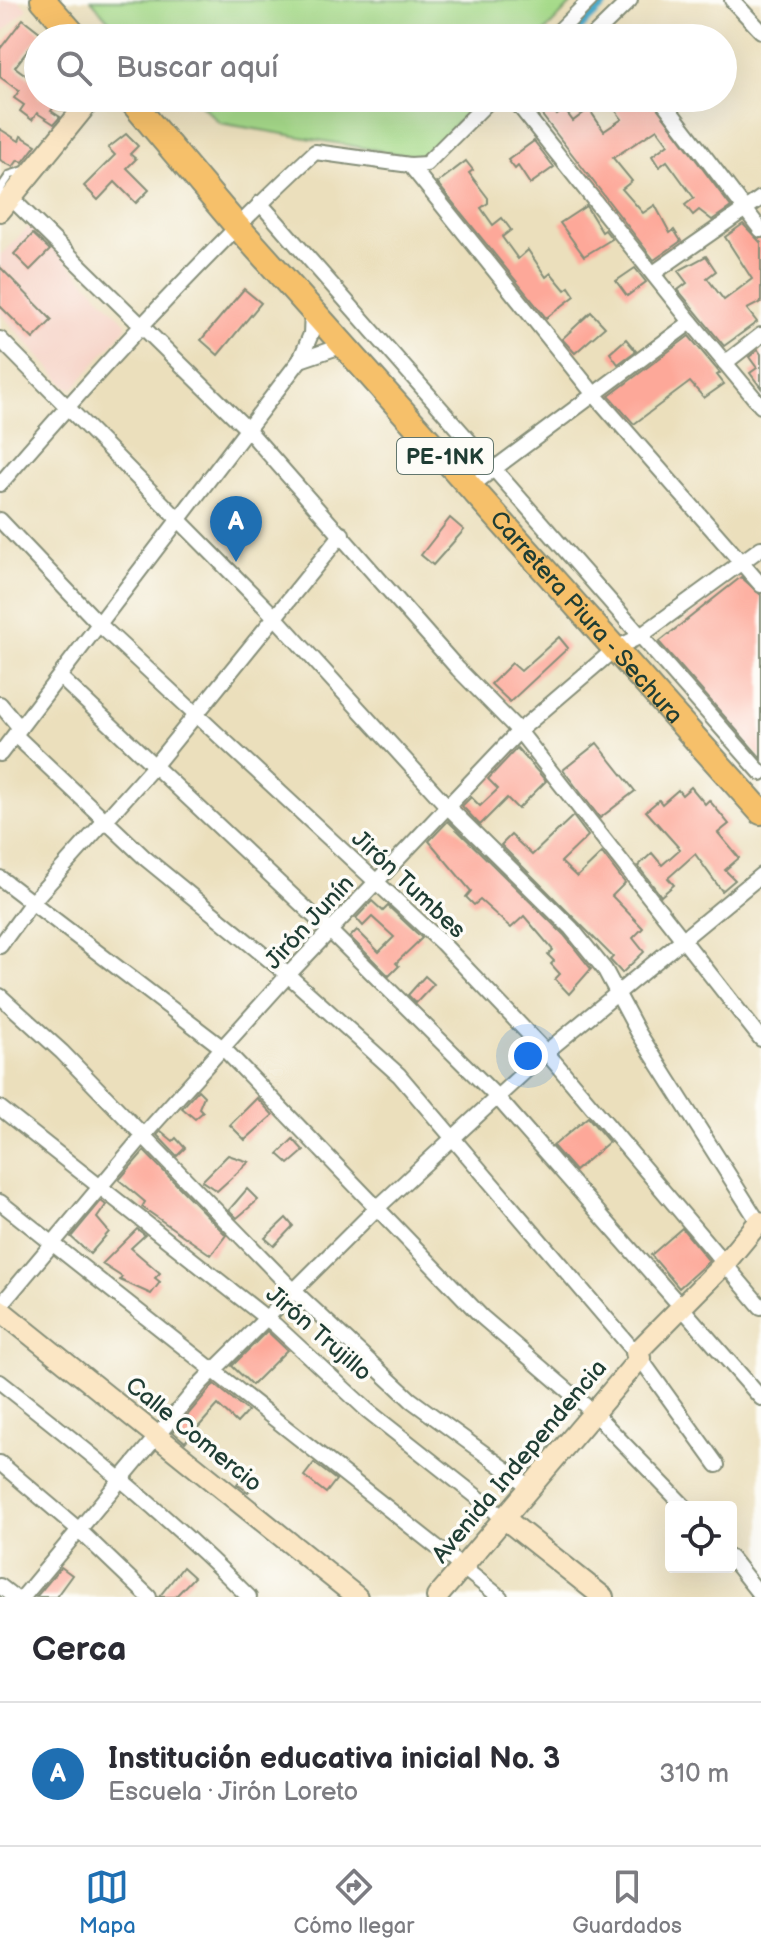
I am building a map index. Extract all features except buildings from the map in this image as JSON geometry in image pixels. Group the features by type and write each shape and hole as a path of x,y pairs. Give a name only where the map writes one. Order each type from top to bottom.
{"main road":[{"path":"43,0 64,24"},
{"name":"Carretera Piura - Sechura","path":"141,112 236,225 761,812"}],"street":[{"path":"566,24 590,0"},
{"path":"614,24 630,0"},
{"path":"732,0 761,31"},
{"path":"81,112 4,206 143,324 248,430 458,669 519,731 761,1039"},
{"path":"0,484 67,406 236,225 315,152 410,165 426,164 478,112"},
{"path":"528,112 691,322 761,406"},
{"path":"671,112 761,230"},
{"path":"410,165 593,393 761,585"},
{"path":"655,272 761,198"},
{"path":"260,203 761,773"},
{"path":"0,754 11,734 61,678 300,360 311,334 312,307"},
{"path":"471,486 691,322"},
{"path":"725,363 761,335"},
{"path":"0,339 276,618 448,807 571,928 605,970 638,1032 759,1220"},
{"path":"300,360 344,345"},
{"name":"Jirón Tumbes","path":"0,520 101,626 375,884 442,943 546,1052 761,1307"},
{"path":"0,946 32,902 155,765 342,534"},
{"name":"Jirón Junín","path":"0,1308 53,1240 142,1137 288,975 332,933 519,731 616,648 639,637 761,548"},
{"path":"61,678 332,933 497,1097 684,1306 761,1398"},
{"path":"0,704 11,734 108,820 145,858 288,975 399,1075 454,1137 586,1299 638,1356 717,1465"},
{"path":"23,1597 155,1437 216,1369 376,1209 546,1052 761,875"},
{"path":"0,878 224,1049 482,1317 594,1413 679,1501"},
{"path":"0,996 62,1052 294,1291 411,1400 530,1487"},
{"name":"Jirón Trujillo","path":"0,1108 100,1184 267,1321 367,1410 603,1597"},
{"path":"0,1202 53,1240 500,1597"},
{"name":"Avenida Independencia","path":"437,1597 464,1569 638,1356 725,1263 759,1220"},
{"name":"Calle Comercio","path":"0,1308 155,1437 357,1597"},
{"path":"0,1382 121,1478 198,1546 249,1597"},
{"path":"0,1463 78,1529 149,1597"},
{"path":"737,1566 761,1596"},
{"path":"0,1586 14,1597"}],"lane":[{"path":"4,206 1,188 10,175 35,168"},
{"path":"0,169 10,175"}],"shaded area":[{"path":"0,0 19,0 27,9 0,35"},
{"path":"31,225 126,323 125,329 74,388 67,387 0,313 0,255"}],"green space":[{"path":"91,0 575,0 552,24 112,24"},
{"path":"209,112 468,112 427,154 416,157 220,123"}],"waterway":[{"path":"581,24 606,0"}],"place":[{"name":"Institución educativa inicial No. 3","path":"236,562"}]}
